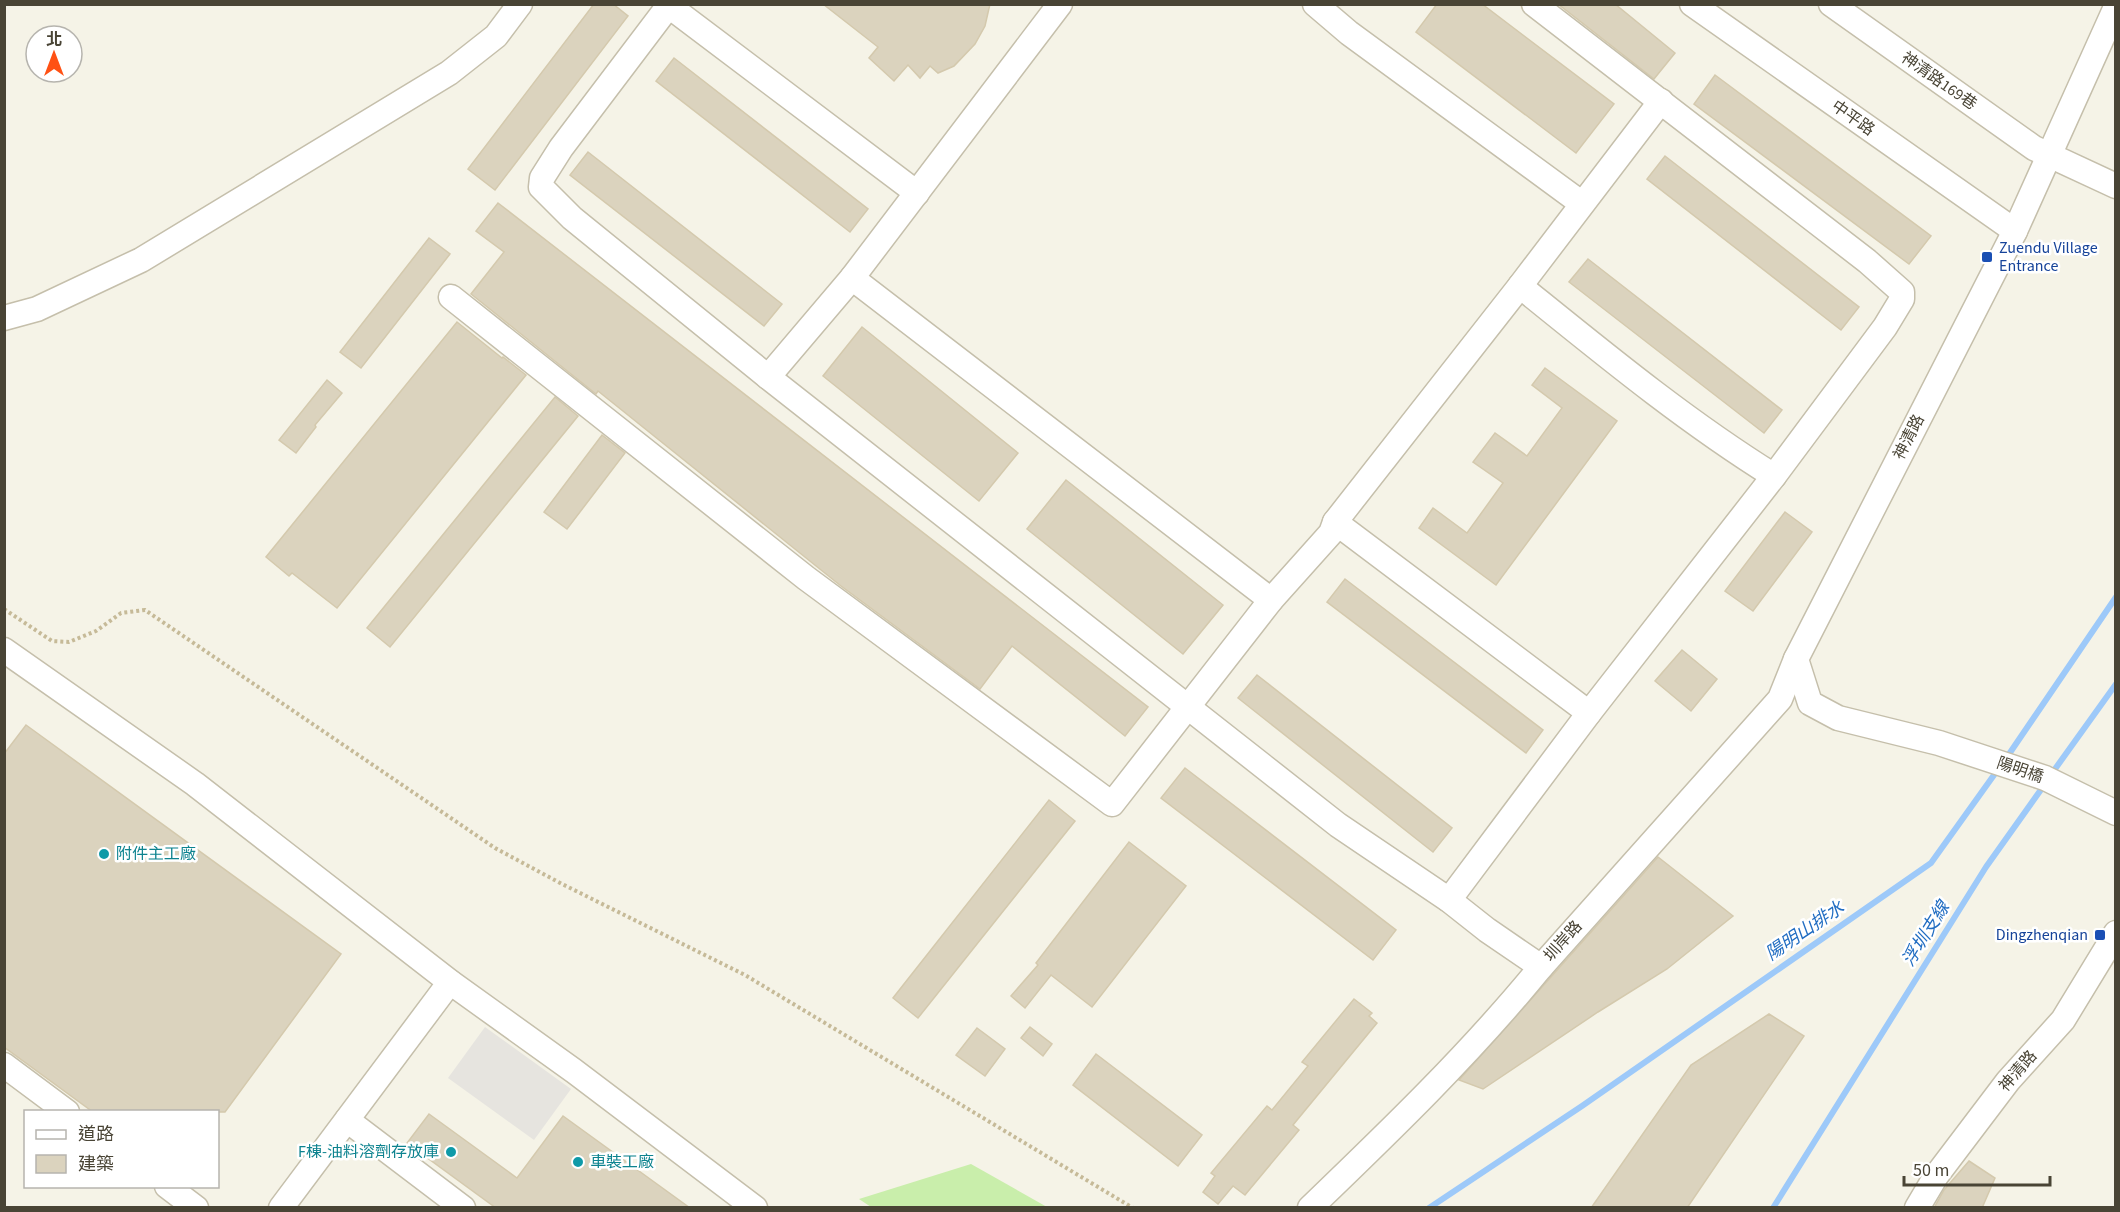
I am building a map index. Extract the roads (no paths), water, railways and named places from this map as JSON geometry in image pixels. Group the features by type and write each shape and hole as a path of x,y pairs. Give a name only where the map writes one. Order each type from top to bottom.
{"street":[{"path":"4,318 37,309 141,260 449,73 496,36 520,4"},
{"path":"768,377 852,278 1060,4"},
{"path":"1314,4 1349,33 1581,203"},
{"path":"1449,900 1589,713 1774,476 1885,327 1902,299 1902,292 1867,261 1534,4"},
{"name":"中平路","path":"1692,4 2015,231"},
{"name":"神清路169巷","path":"1831,4 2034,148 2115,186"},
{"path":"917,193 669,5 561,148 542,178 541,187 572,218 768,377 1338,825 1449,900 1540,967"},
{"name":"神清路","path":"1796,659 2015,231 2115,7"},
{"path":"451,297 806,578 1112,804 1270,600 1331,532 1335,522 1661,101"},
{"path":"852,278 1270,600"},
{"path":"1520,286 1638,381 1724,445 1774,476"},
{"path":"1335,522 1589,713"},
{"path":"4,650 195,784 450,982 574,1071 755,1208"},
{"name":"陽明橋","path":"1796,659 1810,703 1838,718 1939,743 1984,758 2056,783 2115,813"},
{"name":"圳岸路","path":"1310,1208 1414,1108 1515,999 1540,967 1780,699 1796,659"},
{"name":"神清路","path":"1917,1208 1936,1176 2008,1081 2063,1020 2115,933"},
{"path":"281,1208 450,982"},
{"path":"4,1065 64,1110"},
{"path":"347,1120 463,1208"},
{"path":"170,1188 196,1208"}],"waterway":[{"name":"陽明山排水","path":"2005,760 2116,597"},
{"name":"浮圳支線","path":"2050,776 2116,684"},
{"name":"陽明山排水","path":"1429,1208 1582,1106 1931,863 1999,768"},
{"name":"浮圳支線","path":"1773,1208 1986,867 2045,784"}],"place":[{"name":"Zuendu Village Entrance","path":"1987,257"},
{"name":"附件主工廠","path":"104,854"},
{"name":"Dingzhenqian","path":"2100,935"},
{"name":"F棟-油料溶劑存放庫","path":"451,1152"},
{"name":"車裝工廠","path":"578,1162"}]}
